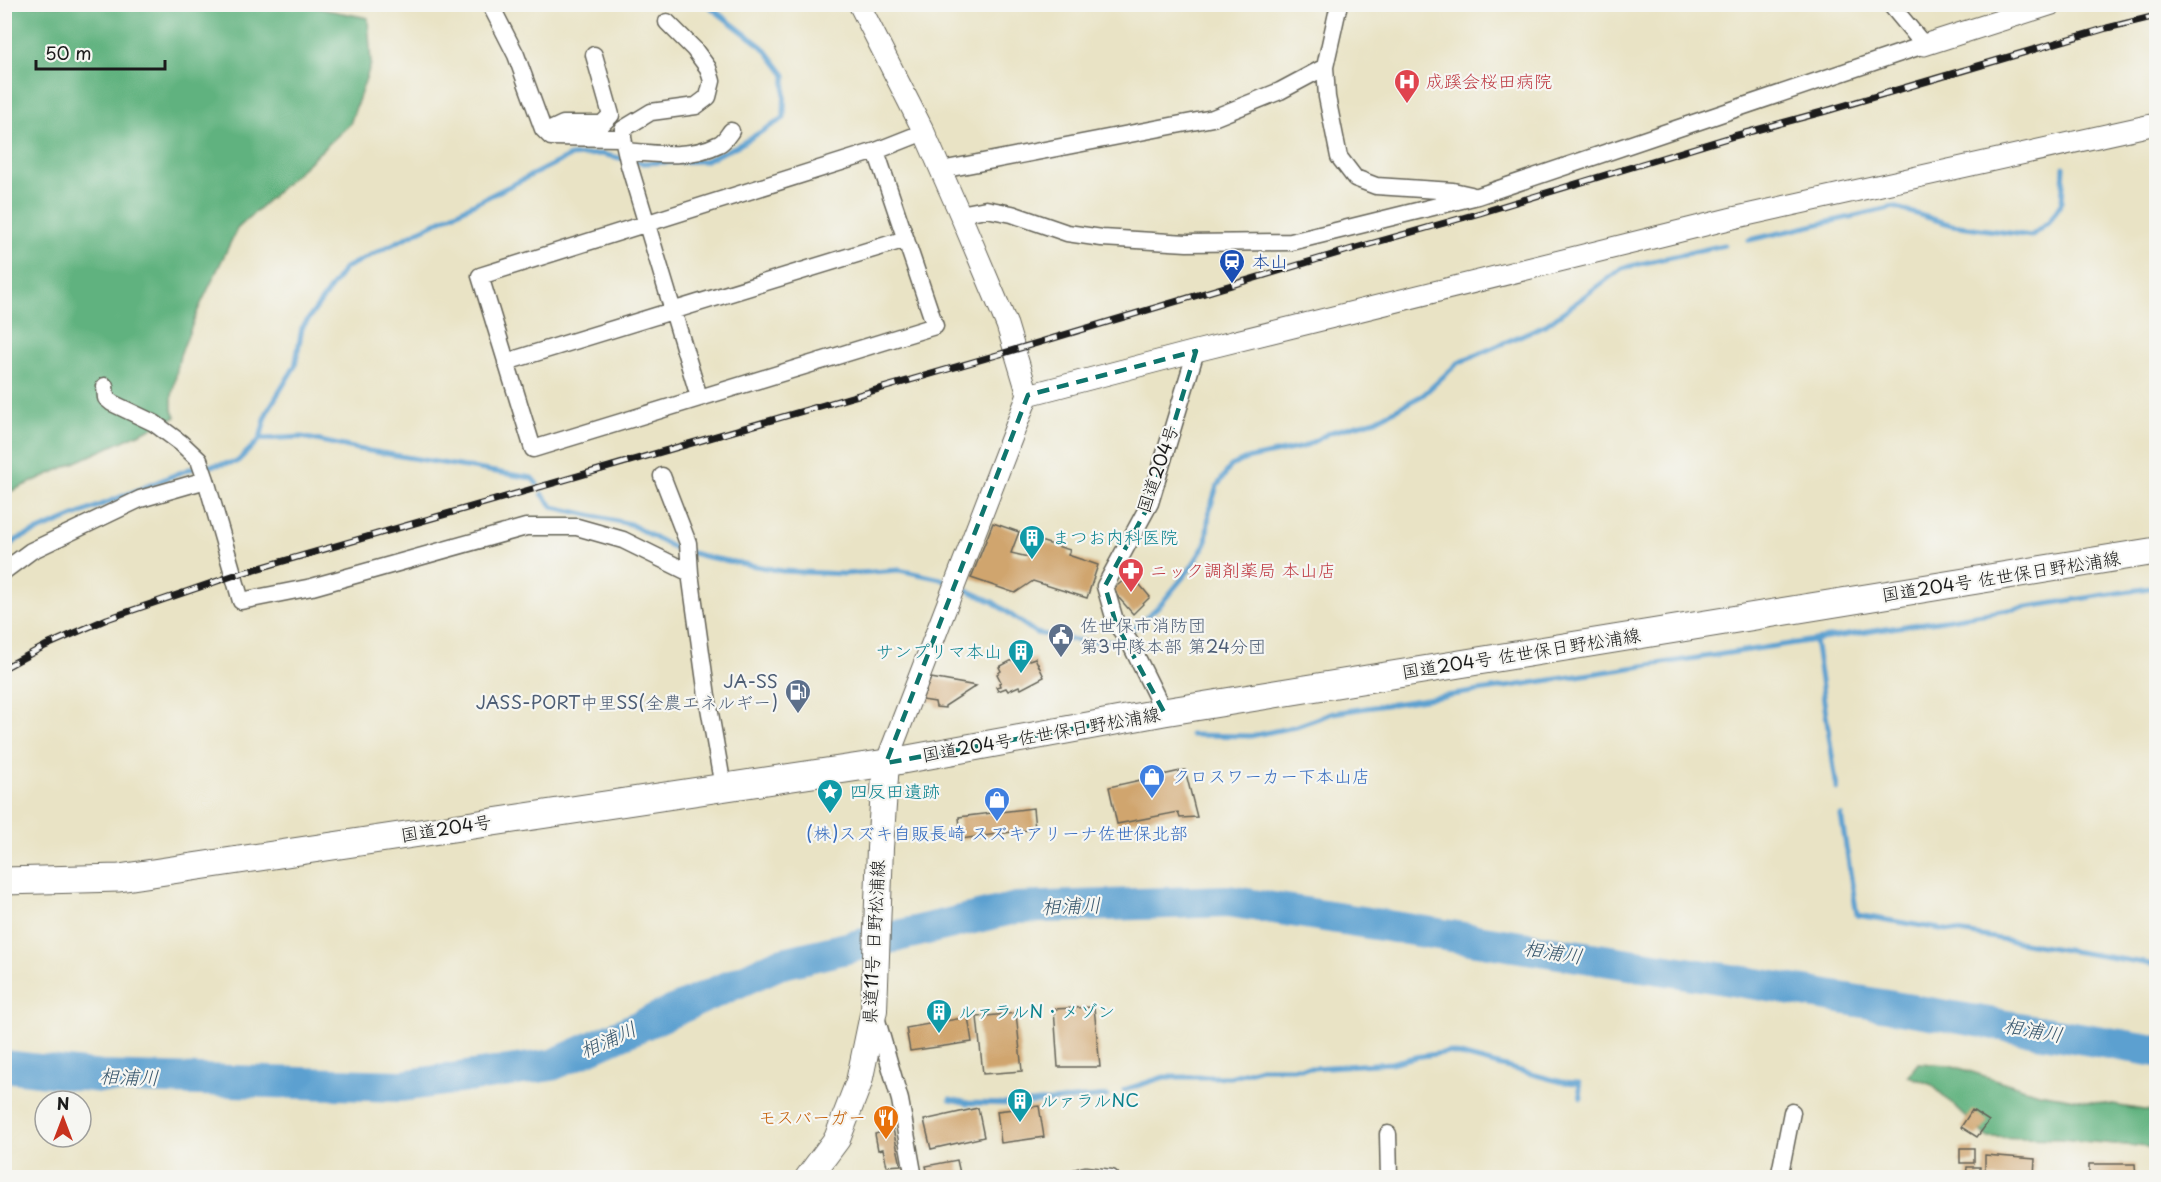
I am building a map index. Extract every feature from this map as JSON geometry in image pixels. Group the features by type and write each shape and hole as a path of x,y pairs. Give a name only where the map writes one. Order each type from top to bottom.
{"highway":[{"name":"国道204号 佐世保日野松浦線","path":"886,763 1164,712 2157,551"},
{"name":"国道204号","path":"4,881 119,878 886,763"}],"main road":[{"name":"県道11号 日野松浦線","path":"808,1178 837,1140 858,1082 874,1010 880,848 886,763"}],"street":[{"path":"490,4 516,55 543,129 551,137 626,152 663,155 695,152 721,144 731,131"},
{"path":"859,4 941,170 1007,325 1028,395 886,763"},
{"path":"1339,4 1326,67 1327,97 1339,157 1355,178 1376,186 1453,191 1478,196"},
{"path":"1890,4 1924,45"},
{"path":"960,214 986,209 1012,214 1066,234 1102,238 1187,243 1292,242 1478,196 2052,4"},
{"path":"667,22 694,49 708,68 712,81 708,97 696,106 651,112 622,129 626,152 699,397"},
{"path":"546,132 563,124 602,124 611,115 594,55"},
{"path":"941,170 1213,118 1280,91 1326,67"},
{"path":"1028,395 1196,351 1762,212 2157,124"},
{"path":"876,151 935,326 533,449 480,276 876,151 924,132"},
{"path":"506,362 906,239"},
{"name":"国道204号","path":"1164,712 1130,641 1116,624 1105,586 1150,503 1196,351"},
{"path":"105,386 106,398 112,403 154,423 199,460 242,601 312,587 526,527 577,527 623,540 690,573"},
{"path":"662,476 688,543 707,696 723,787"},
{"path":"4,571 31,551 140,499 206,479"},
{"path":"874,1010 900,1100 914,1178"},
{"path":"1779,1178 1791,1112"},
{"path":"1388,1134 1389,1178"},
{"path":"1075,1178 1085,1175 1111,1178"}],"highlighted area":[{"path":"1196,351 1150,503 1105,586 1116,624 1164,712 886,763 1028,395"}],"green space":[{"path":"4,5 311,5 368,18 371,64 350,124 237,229 199,308 180,355 172,396 172,408 176,417 5,494"},
{"path":"1918,1063 1950,1065 2038,1093 2156,1112 2156,1150 2147,1147 2060,1139 1987,1137 1932,1085 1908,1076"}],"building":[{"name":"まつお内科医院","path":"993,523 1019,532 1011,553 1028,557 1033,539 1070,550 1068,555 1098,565 1087,598 1033,581 1015,593 971,578"},
{"name":"ニック調剤薬局 本山店","path":"1131,574 1150,597 1133,614 1112,590"},
{"name":"サンプリマ本山","path":"1027,657 1029,660 1035,658 1044,677 1021,689 1019,686 1008,691 1006,688 998,691 996,687 1000,686 1001,682 997,674 1001,671 999,667 1016,658 1017,661"},
{"path":"931,678 976,686 945,708 936,707 935,702 922,700"},
{"name":"クロスワーカー下本山店","path":"1185,770 1197,817 1180,818 1178,812 1117,824 1109,787"},
{"name":"(株)スズキ自販長崎 スズキアリーナ佐世保北部","path":"1033,808 1035,829 961,839 959,817"},
{"path":"1094,1007 1100,1067 1058,1067 1054,1009"},
{"path":"1016,1013 1022,1071 983,1074 977,1017"},
{"name":"ルァラルN・メゾン","path":"968,1017 972,1042 910,1051 906,1028"},
{"name":"ルァラルNC","path":"1039,1106 1044,1137 1001,1143 997,1111"},
{"path":"978,1108 984,1137 931,1149 924,1120"},
{"path":"1972,1110 1989,1121 1977,1137 1961,1127"},
{"name":"モスバーガー","path":"893,1129 901,1165 887,1166 883,1149 878,1150 875,1134"},
{"path":"1960,1148 1974,1148 1974,1163 1960,1163"},
{"path":"1985,1155 2035,1159 2034,1178 1985,1178"},
{"path":"957,1160 961,1178 929,1178 926,1166"},
{"path":"2089,1164 2135,1164 2136,1178 2089,1178"},
{"path":"1967,1167 1980,1167 1980,1178 1966,1178"}],"waterway":[{"path":"4,550 18,539 189,469 237,462 260,439 267,412 295,366 302,328 345,268 570,156 601,154 643,163 704,161 739,145 784,118 785,75 765,49 706,4"},
{"path":"1749,240 1894,207 1952,225 2031,236 2049,222 2062,202 2064,167"},
{"path":"960,587 993,602 1036,633 1086,642 1121,640 1161,604 1190,569 1206,543 1209,512 1217,486 1231,466 1246,459 1303,447 1331,432 1376,420 1423,395 1458,363 1547,324 1622,268 1724,245"},
{"path":"260,439 302,437 358,449 532,478 537,484"},
{"path":"542,494 553,507 630,524 674,548 707,557 782,571 844,574 899,570 941,579 951,584"},
{"path":"1837,789 1815,640 2156,587"},
{"path":"1191,735 1251,736 1294,727 1333,713 1815,640"},
{"path":"1841,815 1857,915 2156,965"},
{"name":"相浦川","path":"4,1066 101,1077 401,1086 552,1065 779,964 1016,908 1228,901 1763,985 2156,1051"},
{"path":"1124,1090 1164,1077 1230,1077 1261,1068 1313,1068 1391,1063 1449,1052 1562,1082 1579,1083 1581,1098"},
{"path":"950,1099 968,1103 1017,1104 1107,1096"}],"railway":[{"path":"4,668 45,646 107,619 235,575 997,355 1734,136 2107,28 2156,16"}],"place":[{"name":"成蹊会桜田病院","path":"1407,105"},
{"name":"本山","path":"1232,285"},
{"name":"まつお内科医院","path":"1032,561"},
{"name":"ニック調剤薬局 本山店","path":"1131,594"},
{"name":"佐世保市消防団 第3中隊本部 第24分団","path":"1061,659"},
{"name":"サンプリマ本山","path":"1021,675"},
{"name":"JA-SS JASS-PORT中里SS(全農エネルギー)","path":"798,715"},
{"name":"クロスワーカー下本山店","path":"1152,800"},
{"name":"四反田遺跡","path":"830,815"},
{"name":"(株)スズキ自販長崎 スズキアリーナ佐世保北部","path":"997,823"},
{"name":"ルァラルN・メゾン","path":"939,1035"},
{"name":"ルァラルNC","path":"1020,1124"},
{"name":"モスバーガー","path":"886,1141"}]}
